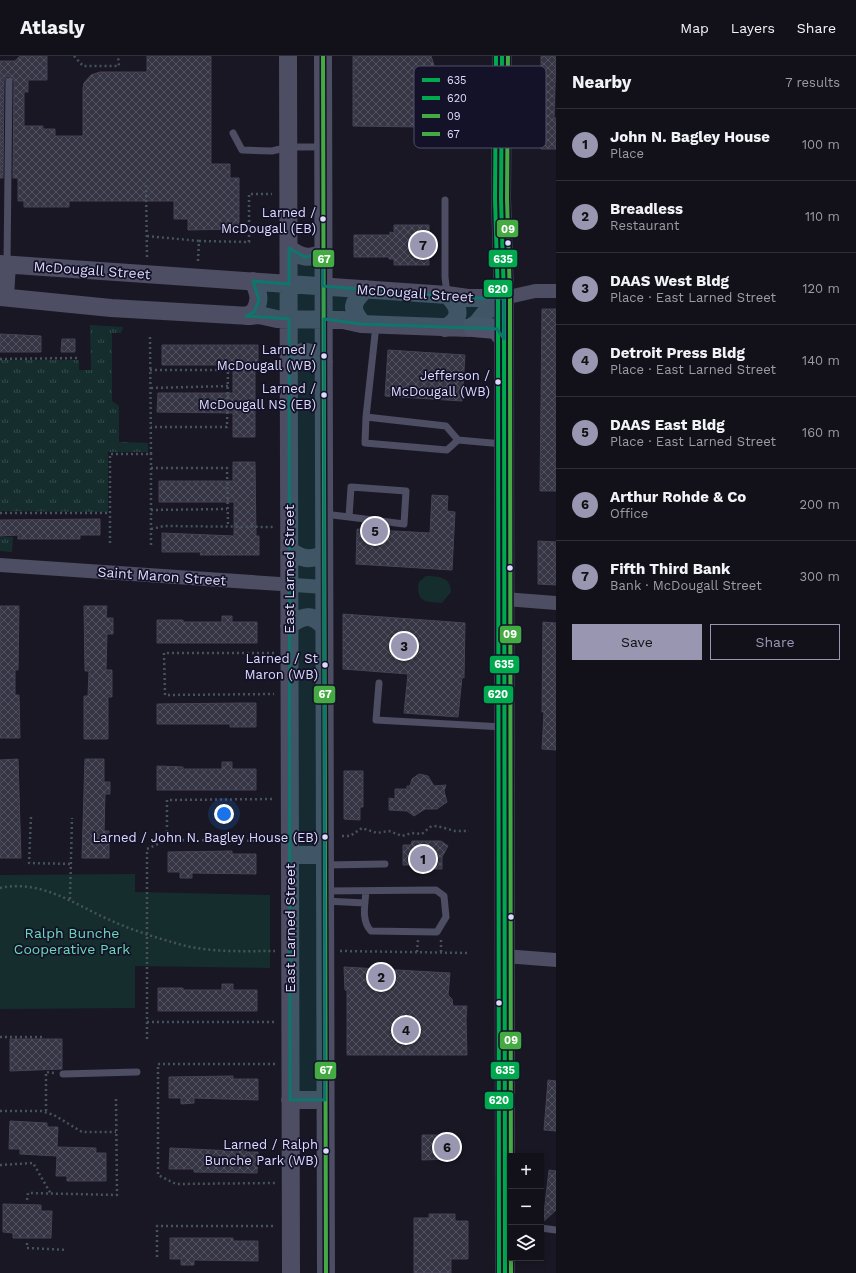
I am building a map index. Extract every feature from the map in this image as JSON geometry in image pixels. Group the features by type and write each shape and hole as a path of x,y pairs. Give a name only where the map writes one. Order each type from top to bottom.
{"main road":[{"path":"501,148 501,199 504,298 504,956 508,1225 505,1273"},
{"path":"473,327 496,329 504,339"}],"street":[{"name":"East Larned Street","path":"288,56 291,1273"},
{"path":"323,56 326,1273"},
{"path":"289,248 297,255 305,258 315,257 323,253"},
{"path":"3,264 3,297 111,308 246,316 259,315 277,319 343,320 370,325 444,328 473,327"},
{"name":"McDougall Street","path":"3,264 366,289 468,298 504,298"},
{"path":"246,316 254,312 260,300 258,290 253,282"},
{"path":"366,289 357,298 353,306 356,315 370,325"},
{"path":"504,298 535,291 556,291"},
{"path":"444,328 454,322 458,313 456,303 447,295"},
{"name":"McDougall Street","path":"473,327 480,321 487,311 497,306 504,298"},
{"path":"289,359 296,354 307,351 324,362"},
{"path":"289,550 306,559 315,558 324,554"},
{"name":"Saint Maron Street","path":"0,565 324,587"},
{"path":"504,600 556,603"},
{"path":"289,626 298,619 309,616 318,619 324,627"},
{"path":"290,855 325,860"},
{"path":"504,956 556,960"},
{"path":"290,1100 325,1100"}],"lane":[{"path":"3,264 9,81"},
{"path":"233,133 242,150 272,151 288,147 323,147"},
{"path":"445,200 445,277 447,295"},
{"path":"370,325 365,443 447,450 458,440"},
{"path":"366,417 446,426 458,440 503,444"},
{"path":"324,514 404,524 406,491 351,487 349,517"},
{"path":"379,683 376,720 504,727"},
{"path":"325,860 385,864"},
{"path":"325,896 366,891 436,890 444,896 446,917 437,932 370,931 366,926 366,891"},
{"path":"325,896 365,903"},
{"path":"63,1074 137,1072"},
{"path":"544,1228 556,1230"}],"path":[{"path":"74,56 83,66 119,66 118,56"},
{"path":"146,185 147,258"},
{"path":"146,236 199,241 249,242 249,194 272,194"},
{"path":"198,261 199,241"},
{"path":"150,334 151,545"},
{"path":"0,358 79,358"},
{"path":"150,370 273,370"},
{"path":"151,427 228,427 228,370"},
{"path":"151,388 228,386"},
{"path":"110,543 110,454 151,454"},
{"path":"151,468 227,468 228,526"},
{"path":"151,510 228,509"},
{"path":"0,513 110,513"},
{"path":"151,529 164,526 275,527"},
{"path":"274,653 164,653 165,695 274,694"},
{"path":"167,840 167,800 274,799"},
{"path":"31,817 29,863 71,864"},
{"path":"70,899 72,818"},
{"path":"342,836 350,836 362,828 377,833 389,832 404,836 412,833 422,834 430,827 437,826 455,831 469,831"},
{"path":"147,1039 147,849 167,840 274,841"},
{"path":"0,888 16,886 50,891 70,899 109,919 176,944 228,951 278,951"},
{"path":"343,951 469,953"},
{"path":"148,1022 275,1022"},
{"path":"0,1037 44,1037"},
{"path":"275,1064 158,1064 158,1175 176,1184 276,1183"},
{"path":"46,1111 46,1072 63,1074"},
{"path":"27,1200 28,1193 117,1194 116,1098"},
{"path":"0,1111 46,1111 82,1132 116,1132"},
{"path":"0,1165 33,1164 51,1194"},
{"path":"157,1257 157,1226 275,1226"},
{"path":"27,1243 27,1248 67,1250"}],"highlighted area":[{"path":"289,248 305,257 323,253 323,286 468,298 504,298 504,339 497,329 361,324 324,319 325,1100 290,1100 289,319 246,316 254,312 259,300 253,281 289,284"}],"green space":[{"path":"90,325 123,327 121,333 112,333 112,401 119,406 119,442 148,443 148,452 108,452 108,512 0,511 0,360 79,360 79,370 91,370"},
{"path":"0,537 13,537 12,552 0,551"},
{"path":"426,576 440,577 447,580 449,583 451,592 442,603 423,600 420,597 418,589 419,582"},
{"name":"Ralph Bunche Cooperative Park","path":"135,874 135,892 270,895 270,968 135,966 135,1008 0,1009 0,875"}],"building":[{"path":"20,56 47,56 47,80 28,80 28,92 24,92 24,126 43,126 43,129 55,129 55,136 83,136 83,88 84,83 91,75 100,72 147,72 147,56 211,56 211,164 230,164 230,178 239,178 239,229 188,230 188,219 174,219 174,201 69,201 69,207 24,207 24,201 18,201 18,178 13,178 14,81 9,76 6,77 4,81 3,178 0,178 0,61 15,61"},
{"path":"353,56 431,56 434,66 414,66 414,127 353,126"},
{"path":"541,56 556,56 554,118 556,118 556,149 541,149 546,148 546,66 541,66"},
{"path":"394,225 429,225 429,265 394,265 394,259 389,259 389,257 354,257 354,235 390,235 390,232 394,233"},
{"path":"542,309 556,309 556,491 540,491"},
{"path":"0,334 41,336 41,352 0,352"},
{"path":"62,339 75,339 75,352 61,352"},
{"path":"162,345 258,345 258,364 255,364 255,437 233,437 233,413 157,412 158,393 233,393 233,365 162,365"},
{"path":"388,350 465,355 462,401 385,396"},
{"path":"233,462 255,462 256,536 259,536 259,555 200,555 201,552 162,552 162,533 234,536 234,502 159,502 159,481 233,481"},
{"path":"432,495 448,496 447,511 455,512 452,570 356,564 357,529 430,533"},
{"path":"100,519 100,535 80,535 80,539 18,539 18,535 0,536 0,520"},
{"path":"538,541 556,542 556,585 538,584"},
{"path":"0,606 19,606 18,670 15,670 15,695 19,695 20,738 0,738"},
{"path":"84,606 107,606 106,618 113,618 113,634 107,634 106,670 112,670 112,697 108,697 108,739 84,739 84,696 88,696 89,671 85,671"},
{"path":"343,614 465,623 464,678 462,677 458,717 404,713 408,674 343,669"},
{"path":"222,616 232,616 232,622 257,622 257,643 157,643 157,620 222,622"},
{"path":"543,622 556,623 556,750 542,749 544,712 542,712"},
{"path":"256,703 256,727 230,727 230,724 157,724 157,704"},
{"path":"18,759 21,858 0,858 0,760"},
{"path":"85,759 104,759 104,782 110,782 110,794 105,794 104,831 109,831 109,858 82,858"},
{"path":"222,762 232,762 232,769 256,769 256,790 157,790 157,766 183,767 183,769 222,769"},
{"path":"344,771 363,771 363,807 360,807 360,820 344,819"},
{"path":"419,774 428,776 434,786 446,785 444,791 447,802 437,809 425,809 414,816 407,811 389,810 389,798 395,799 395,789 407,789 407,786 410,786 412,779"},
{"path":"412,841 441,841 448,846 442,857 442,869 415,869 415,865 403,865 403,845 411,845"},
{"path":"232,851 232,854 256,854 256,874 192,873 192,878 180,878 180,872 168,872 168,852"},
{"path":"344,967 450,973 448,995 452,999 453,1006 467,1006 467,1055 347,1055 347,990 345,990"},
{"path":"222,984 233,984 233,990 257,990 257,1011 158,1011 158,988 183,988 183,990 222,990"},
{"path":"10,1039 62,1039 62,1069 10,1071"},
{"path":"233,1076 233,1079 258,1079 258,1100 194,1098 194,1103 181,1104 181,1098 169,1098 169,1077"},
{"path":"548,1080 556,1081 556,1131 544,1130"},
{"path":"10,1121 47,1123 47,1127 58,1127 57,1147 96,1148 96,1153 106,1153 106,1181 67,1181 67,1176 56,1176 57,1156 20,1154 20,1149 9,1149"},
{"path":"422,1135 451,1135 451,1159 422,1160"},
{"path":"234,1146 246,1146 246,1152 258,1152 257,1173 194,1172 194,1169 169,1169 170,1148 234,1151"},
{"path":"549,1170 556,1171 556,1210 544,1221"},
{"path":"3,1204 41,1205 41,1211 52,1211 51,1238 13,1238 13,1233 3,1232"},
{"path":"429,1214 455,1214 455,1221 468,1221 468,1259 451,1259 451,1273 414,1273 414,1218 429,1218"},
{"path":"170,1238 233,1238 233,1241 258,1241 258,1261 194,1260 194,1265 181,1265 181,1259 170,1259"}],"transit line":[{"name":"67","path":"323,56 326,1273"},
{"name":"620","path":"496,56 496,66"},
{"name":"635","path":"502,56 502,66"},
{"name":"09","path":"508,56 508,66"},
{"name":"620","path":"495,148 495,199 498,298 499,1273"},
{"name":"635","path":"501,148 501,199 504,298 505,1273"},
{"name":"09","path":"507,148 507,199 510,298 511,1273"}],"place":[{"name":"Larned / McDougall (EB)","path":"323,219"},
{"name":"Fifth Third Bank","path":"423,245"},
{"name":"Larned / McDougall (WB)","path":"324,356"},
{"name":"Jefferson / McDougall (WB)","path":"498,382"},
{"name":"Larned / McDougall NS (EB)","path":"324,395"},
{"name":"DAAS East Bldg","path":"375,531"},
{"name":"DAAS West Bldg","path":"404,646"},
{"name":"Larned / St Maron (WB)","path":"325,665"},
{"name":"Larned / John N. Bagley House (EB)","path":"325,837"},
{"name":"John N. Bagley House","path":"423,859"},
{"name":"Breadless","path":"381,977"},
{"name":"Detroit Press Bldg","path":"406,1030"},
{"name":"Arthur Rohde & Co","path":"447,1147"},
{"name":"Larned / Ralph Bunche Park (WB)","path":"326,1151"}]}
